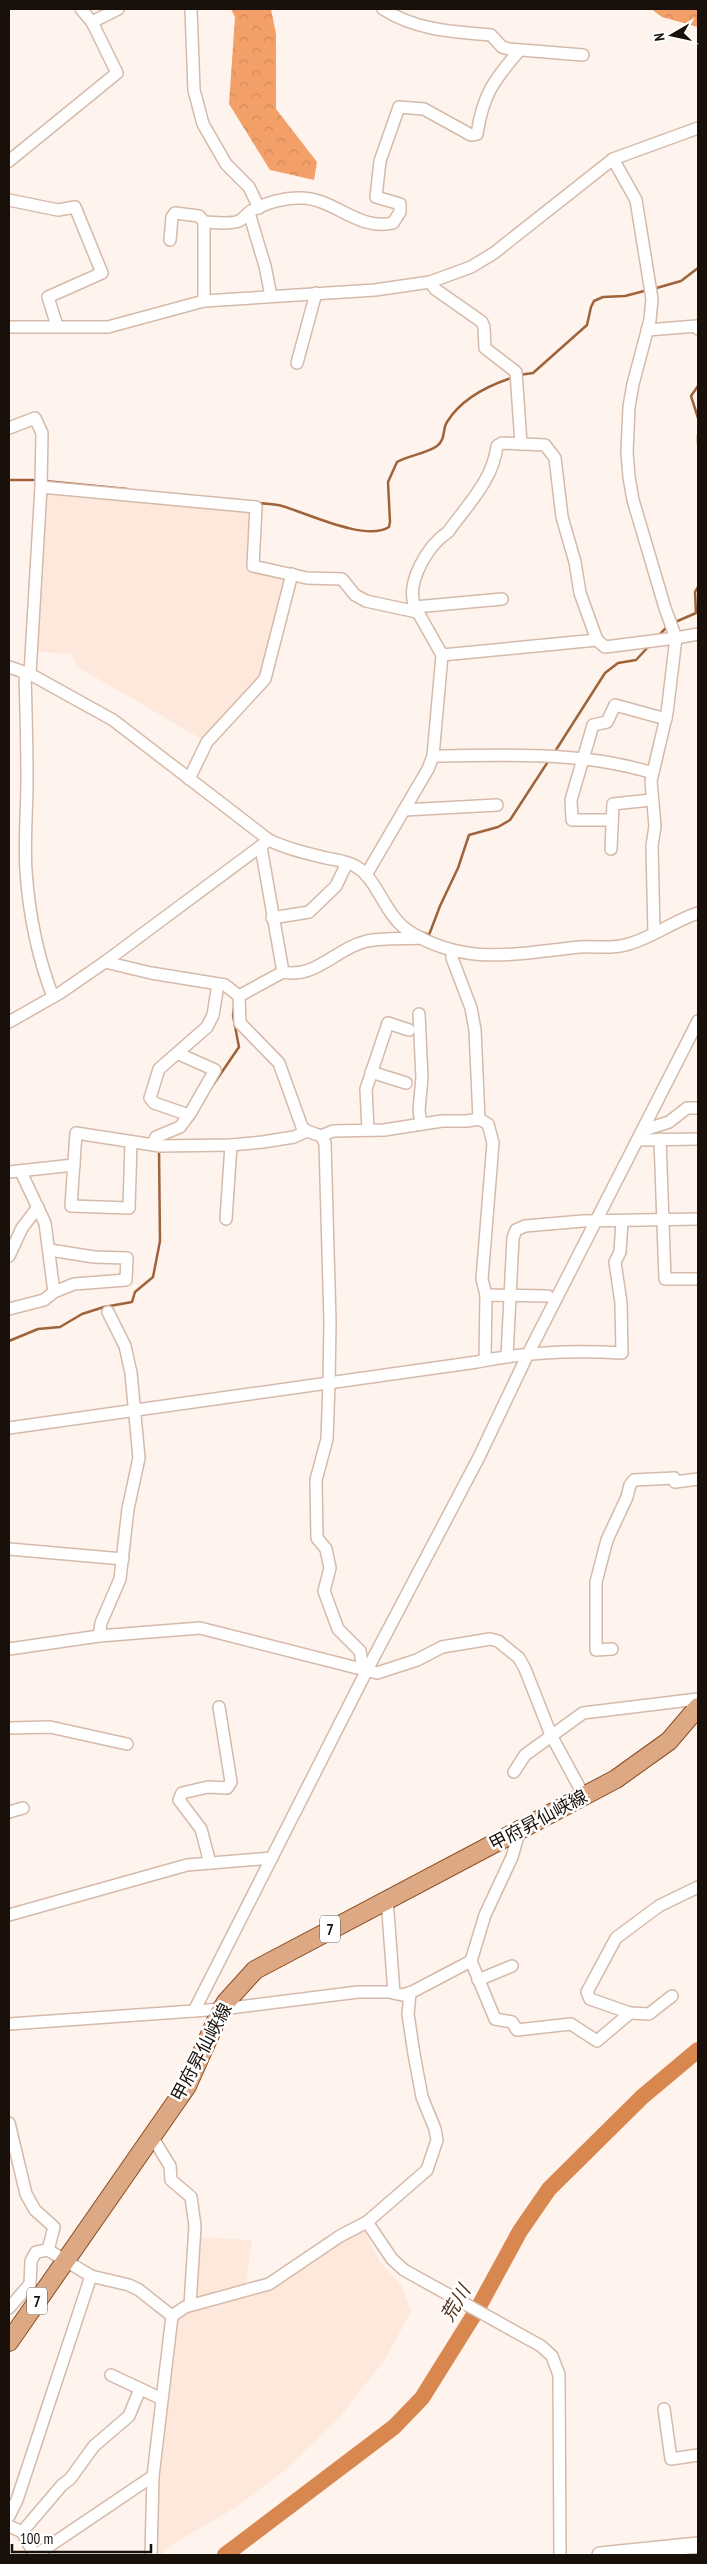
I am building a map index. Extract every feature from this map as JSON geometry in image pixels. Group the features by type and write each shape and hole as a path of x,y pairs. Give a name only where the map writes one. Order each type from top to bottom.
{"main road":[{"name":"甲府昇仙峡線","path":"9,2342 64,2260 187,2086 222,2009 255,1970 584,1796 650,1756 669,1741 698,1707"},
{"path":"600,2555 693,2549"}],"street":[{"path":"9,161 117,74 92,22 81,9"},
{"path":"92,22 118,9"},
{"path":"191,9 194,90 203,124 226,164 248,187 271,296"},
{"path":"383,9 400,20 444,31 491,35 502,47 584,55"},
{"path":"204,222 239,221 254,211 283,199 301,197 314,199 364,222 385,225 393,223 400,212 400,204 376,197 380,161 399,107 424,109 471,134 477,134 487,93 495,78 519,50"},
{"path":"9,327 108,327 204,300 375,290 430,282 471,267 494,253 613,159 698,128"},
{"path":"613,159 636,200 650,290 647,330 629,407 627,452 629,477 633,500 676,638 666,720 652,773 651,800 655,826 652,846 654,933"},
{"path":"9,200 58,210 74,206 102,273 48,297 57,326"},
{"path":"170,240 172,217 175,213 199,216 204,222 204,300"},
{"path":"430,282 435,289 482,322 485,348 517,377 521,444"},
{"path":"297,363 316,293"},
{"path":"647,330 697,326 698,329"},
{"path":"9,428 35,418 42,433 41,487 28,674 26,871 30,908 39,951 44,973 53,997"},
{"path":"366,875 433,756 442,655 412,600 413,586 422,564 439,537 448,532 490,476 495,462 497,446 502,443 546,445 555,458 562,517 575,562 580,593 597,640 605,648 698,634"},
{"path":"41,487 256,507 253,566 307,578 342,579 355,595 366,601 416,609 502,599"},
{"path":"189,779 207,742 265,679 292,574"},
{"path":"442,655 597,640"},
{"path":"9,668 28,674 113,720 189,779 265,844 356,866 366,875 392,916 411,932 452,951 485,956 586,947 617,947 626,945 698,913"},
{"path":"612,820 572,820 571,800 593,725 607,722 615,705 666,720"},
{"path":"433,756 583,758 652,773"},
{"path":"611,849 613,804 651,800"},
{"path":"404,810 497,805"},
{"path":"265,844 272,918 282,972"},
{"path":"9,1022 53,997 105,962 265,844"},
{"path":"272,918 310,912 336,886 347,863"},
{"path":"239,996 282,972 307,972 352,947 367,942 423,938"},
{"path":"452,951 452,958 471,1008 475,1030 479,1119"},
{"path":"105,962 151,973 218,984 232,989 239,996 240,1023 279,1062 302,1127 307,1131 321,1136 334,1132 479,1119 488,1124 493,1143 482,1279 486,1295 485,1360"},
{"path":"189,1115 154,1103 150,1098 159,1069 179,1054 208,1027 213,1015 218,984"},
{"path":"419,1014 422,1078 421,1124"},
{"path":"194,2011 365,1669 479,1457 528,1354 698,1021"},
{"path":"368,1130 366,1089 388,1023 409,1030"},
{"path":"152,1144 156,1137 180,1127 215,1070 179,1054"},
{"path":"371,1072 406,1083"},
{"path":"641,1135 669,1122 687,1108 698,1108"},
{"path":"131,1142 129,1208 71,1206 76,1133 152,1144 231,1145 294,1137 307,1131"},
{"path":"641,1135 660,1139 698,1138"},
{"path":"321,1136 326,1152 328,1384 327,1439 316,1480 317,1538 326,1549 330,1568 324,1591 338,1629 360,1651 365,1669"},
{"path":"660,1139 665,1279 698,1279"},
{"path":"226,1219 231,1145"},
{"path":"9,1172 74,1165"},
{"path":"21,1172 45,1223 54,1292"},
{"path":"9,1256 22,1228 38,1207"},
{"path":"507,1356 516,1230 525,1226 597,1221 698,1219"},
{"path":"9,1428 328,1384 507,1356 578,1350 622,1353 621,1303 614,1262 620,1252 622,1220"},
{"path":"9,1309 44,1300 54,1292 74,1284 126,1280 127,1258 94,1257 50,1250"},
{"path":"486,1295 548,1296"},
{"path":"99,1636 102,1623 120,1579 128,1509 139,1458 133,1411 131,1373 125,1346 108,1312"},
{"path":"612,1649 596,1650 596,1582 607,1540 627,1497 630,1485 634,1480 674,1478 675,1482 698,1479"},
{"path":"9,1549 123,1559"},
{"path":"9,1649 99,1636 200,1628 377,1673 385,1672 417,1660 442,1647 490,1639 498,1641 519,1658 525,1668 551,1735 584,1796"},
{"path":"514,1772 525,1755 583,1713 594,1710 698,1699"},
{"path":"210,1863 201,1829 178,1800 182,1793 208,1787 226,1788 231,1782 219,1707"},
{"path":"9,1728 50,1727 128,1744"},
{"path":"9,1812 23,1808"},
{"path":"520,1829 512,1857 485,1915 471,1961 495,2019 512,2022 517,2030 571,2024 597,2041 630,2014"},
{"path":"9,1915 187,1864 272,1858"},
{"path":"672,1996 649,2014 630,2014 590,1999 587,1992 616,1938 659,1906 698,1888"},
{"path":"387,1899 394,1993"},
{"path":"9,2024 222,2009 358,1992 402,1995 410,1993 471,1961"},
{"path":"478,1980 512,1966"},
{"path":"172,2316 190,2306 269,2284 340,2236 367,2222 426,2170 437,2140 435,2129 422,2097 414,2054 408,2014 410,1993"},
{"path":"9,2123 26,2194 35,2210 54,2227 48,2250"},
{"path":"151,2135 170,2166 171,2180 191,2197 195,2226 190,2306"},
{"path":"367,2222 392,2259 430,2286 540,2346 552,2356 559,2375 560,2555"},
{"path":"9,2308 30,2284 31,2261 36,2252 48,2250 91,2276 129,2285 172,2316"},
{"path":"9,2516 17,2500 91,2276"},
{"path":"151,2555 153,2476 172,2316"},
{"path":"111,2375 162,2399"},
{"path":"22,2532 62,2485 70,2479 94,2446 129,2416 140,2389"},
{"path":"664,2410 671,2460 698,2455"},
{"path":"9,2526 22,2532 35,2555 153,2476"}],"shaded area":[{"path":"41,487 256,507 253,566 292,574 265,679 207,742 76,666 72,654 30,651"},
{"path":"362,2227 380,2262 401,2285 411,2311 386,2358 340,2417 285,2470 235,2508 173,2544 161,2555 151,2555 172,2316 188,2310 265,2292 291,2271"},
{"path":"196,2237 252,2240 246,2285 194,2299"}],"green space":[{"path":"231,9 271,9 276,34 276,109 317,162 314,180 270,170 229,104 235,17"},
{"path":"651,9 698,9 698,27 662,17"}],"waterway":[{"path":"653,289 681,281 698,268"},
{"path":"519,375 533,373 587,325 594,301 603,297 625,296 648,290"},
{"path":"259,503 282,506 352,529 379,531 389,527 388,482 397,462 437,446 442,440 447,422 460,406 476,394 514,377"},
{"path":"698,386 691,396 698,418"},
{"path":"698,435 698,443"},
{"path":"9,480 37,480"},
{"path":"45,481 127,489"},
{"path":"673,623 696,613 695,592 698,587"},
{"path":"658,636 668,626"},
{"path":"554,753 605,673 618,663 636,660 649,646"},
{"path":"424,933 429,935 458,868 469,835 498,827 510,820 549,760"},
{"path":"213,1085 239,1047 233,1016 234,1007"},
{"path":"9,1341 38,1329 60,1327 82,1314 104,1307 132,1302 135,1292 153,1277 160,1241 159,1150"},
{"name":"荒川","path":"225,2555 394,2427 422,2398 477,2310 520,2231 549,2189 642,2097 698,2050"}]}
